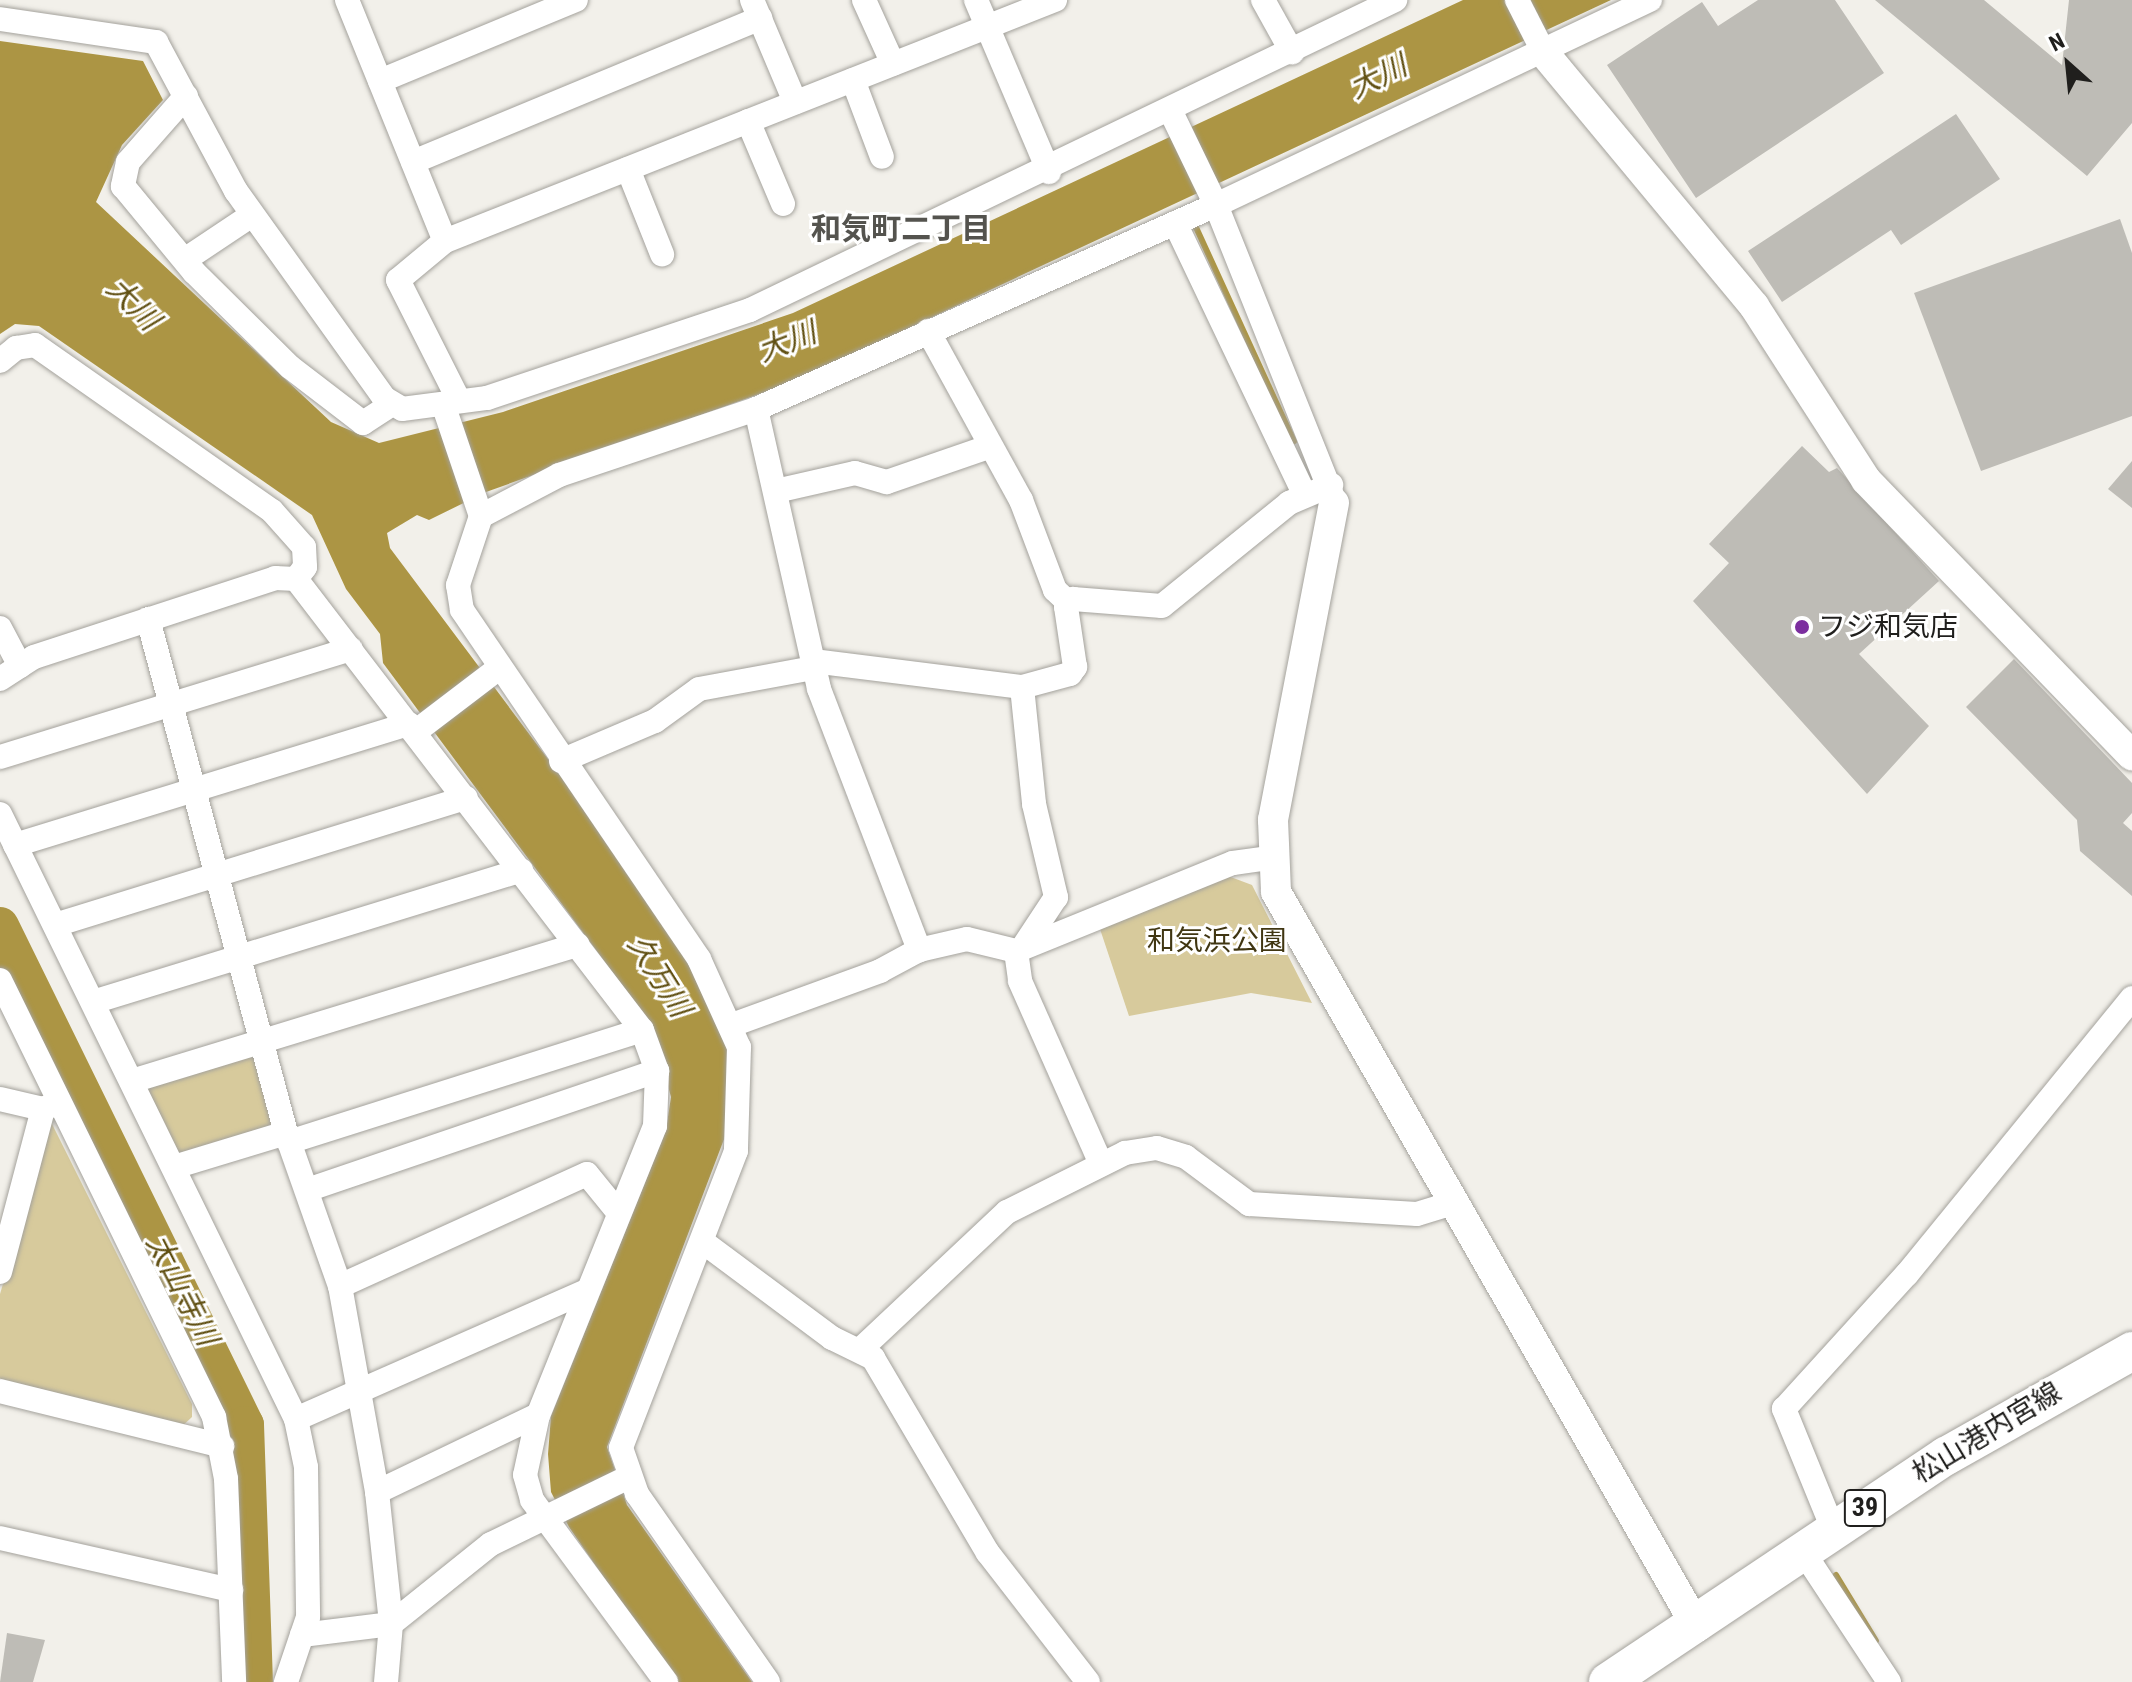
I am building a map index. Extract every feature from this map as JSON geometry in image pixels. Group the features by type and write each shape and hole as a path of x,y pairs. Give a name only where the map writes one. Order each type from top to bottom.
{"main road":[{"name":"松山港内宮線","path":"1608,1682 1697,1627 1833,1529 2132,1351"}],"street":[{"path":"380,81 576,0"},
{"path":"864,0 893,64"},
{"path":"976,0 1049,172"},
{"path":"768,1682 623,1479 621,1448 629,1413 703,1242 740,1130 743,1083 732,1025 699,959 495,671 462,610 458,585 480,510 450,408 398,280 445,241 1055,0"},
{"path":"1263,0 1292,52"},
{"path":"186,96 128,162 123,186 194,272 302,377 363,423 391,405 450,408 514,390 750,310 1172,116 1395,0"},
{"path":"1517,0 1542,49 1772,330 1866,480 2132,755"},
{"path":"480,510 559,475 756,409 1178,222 1650,0"},
{"path":"350,1 445,241"},
{"path":"413,162 756,9 795,102"},
{"path":"0,19 156,42 252,215 391,405"},
{"path":"853,80 882,157"},
{"path":"1172,116 1333,494 1270,858 1283,915 1697,1627"},
{"path":"748,121 783,204"},
{"path":"628,169 662,254"},
{"path":"192,255 252,215"},
{"path":"1178,222 1304,493"},
{"path":"928,331 988,447 1021,500 1055,590 1069,603 1162,606 1304,493 1333,494"},
{"path":"0,361 16,348 35,345 272,511 304,547 305,567 296,579"},
{"path":"756,409 813,664 851,787 919,950"},
{"path":"776,491 855,473 887,482 988,447"},
{"path":"0,628 10,672 148,619 275,578 296,579 416,727 642,1030 657,1071 655,1126 584,1292 538,1415 525,1475 666,1682"},
{"path":"561,761 655,721 699,689 813,664 1022,687 1075,667 1069,603"},
{"path":"148,619 191,791 260,1042 288,1138 340,1286 377,1492 391,1624 386,1682"},
{"path":"0,757 351,649"},
{"path":"15,845 416,727 495,671"},
{"path":"1022,687 1034,804 1056,897 1082,922"},
{"path":"55,925 466,798"},
{"path":"0,814 296,1419 306,1467 302,1635 286,1682"},
{"path":"732,1025 880,971 919,950 967,939 1020,948 1233,863 1270,858"},
{"path":"93,1002 521,870"},
{"path":"1056,897 1020,948 1020,981 1101,1164"},
{"path":"132,1081 578,945"},
{"path":"0,980 51,1106 204,1391 222,1446 234,1682"},
{"path":"1833,1529 1784,1409 1927,1251 2132,998"},
{"path":"174,1167 288,1138 642,1030"},
{"path":"307,1190 657,1071"},
{"path":"0,1099 51,1106"},
{"path":"0,1272 3,1247 51,1106"},
{"path":"861,1349 1007,1212 1101,1164 1157,1148 1186,1157 1249,1204 1417,1214 1450,1204"},
{"path":"340,1286 587,1174 618,1212"},
{"path":"703,1242 832,1338 861,1349 883,1371 988,1553 1088,1682"},
{"path":"296,1419 584,1292"},
{"path":"0,1391 222,1446"},
{"path":"377,1492 538,1415"},
{"path":"302,1635 391,1624 491,1544 623,1479"},
{"path":"0,1538 231,1590"},
{"path":"1802,1550 1889,1682"}],"green space":[{"name":"和気浜公園","path":"1228,876 1252,885 1312,1003 1251,993 1129,1016 1099,926"},
{"path":"254,1051 276,1127 176,1155 144,1086"},
{"path":"51,1122 192,1404 192,1417 177,1431 0,1387 0,1294"}],"water":[{"path":"1463,0 1611,0 795,381 486,492 429,520 417,515 387,533 390,548 610,842 706,990 727,1040 732,1083 726,1134 607,1447 627,1505 752,1682 676,1682 569,1527 551,1492 548,1454 551,1416 666,1130 671,1097 651,1024 383,663 380,634 346,589 312,515 39,326 15,324 0,334 0,41 143,61 163,100 122,145 96,202 331,422 379,443 503,412 793,313"}],"building":[{"path":"1758,0 1835,0 1884,73 1696,198 1607,65 1702,2 1718,26"},
{"path":"1875,0 1984,0 2062,65 2069,0 2132,0 2132,123 2087,176"},
{"path":"1956,114 2000,179 1901,245 1891,230 1782,302 1748,251"},
{"path":"2120,219 2132,253 2132,416 1981,471 1914,293"},
{"name":"フジ和気店","path":"1802,446 1829,472 1837,468 1939,581 1859,654 1929,726 1867,794 1693,601 1729,563 1709,544"},
{"path":"2132,461 2132,508 2108,489"},
{"path":"2014,659 2132,783 2132,813 2123,823 2132,831 2132,896 2080,851 2077,820 1966,707"},
{"path":"7,1633 45,1640 33,1682 0,1682"}],"waterway":[{"path":"1194,223 1294,441"},
{"name":"太山寺川","path":"0,926 245,1425 254,1682"},
{"path":"1836,1575 1876,1641"}],"place":[{"name":"フジ和気店","path":"1802,627"}],"district":[{"name":"和気町二丁目","path":"901,229"}],"water label":[{"name":"大川","path":"1378,77"},
{"name":"大川","path":"133,304"},
{"name":"大川","path":"787,342"},
{"name":"久万川","path":"659,976"}]}
